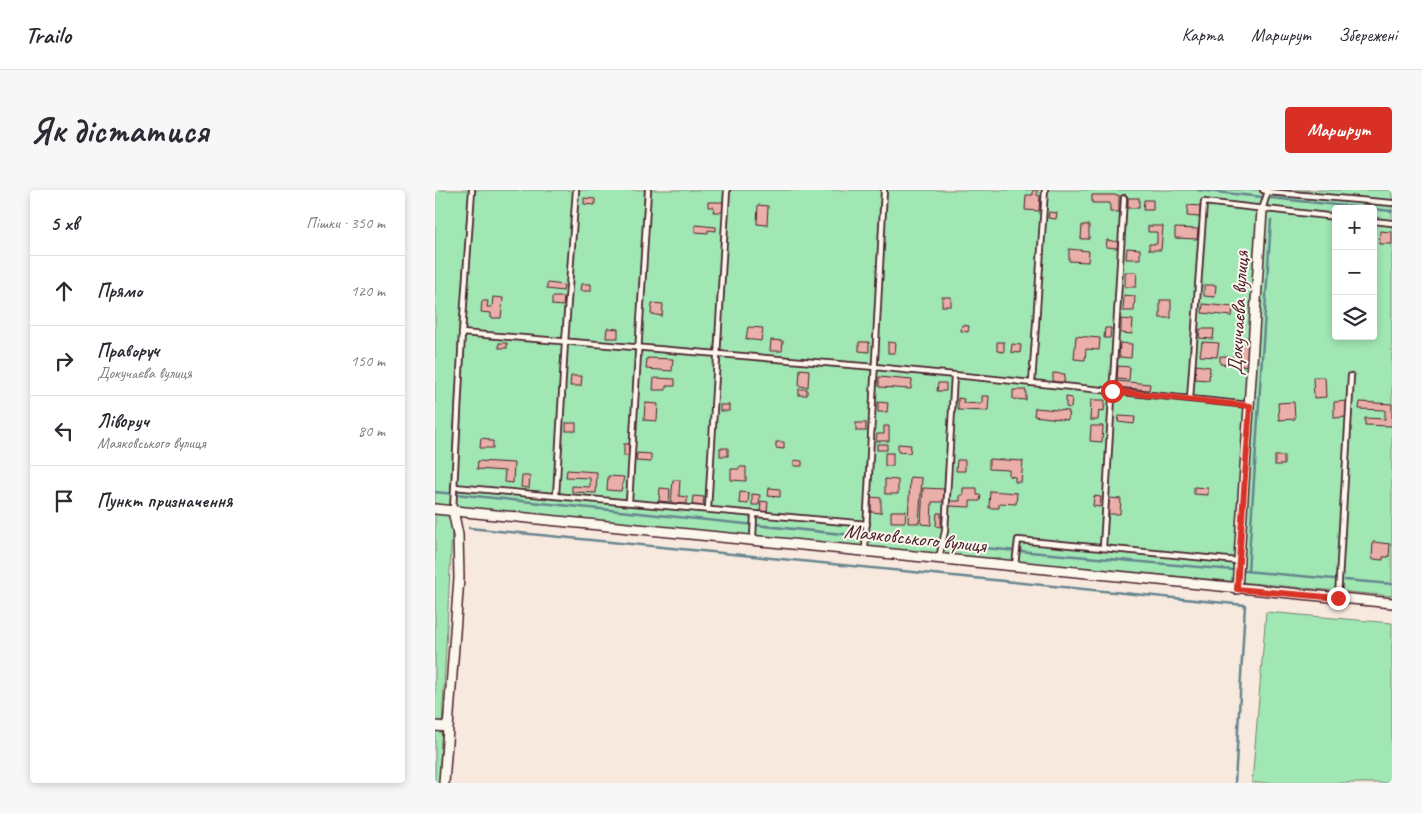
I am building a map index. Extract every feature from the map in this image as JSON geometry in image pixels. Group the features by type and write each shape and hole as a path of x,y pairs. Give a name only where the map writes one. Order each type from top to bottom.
{"street":[{"name":"Докучаєва вулиця","path":"1237,589 1262,210"},
{"name":"Маяковського вулиця","path":"435,509 939,558 1015,561 1237,589 1392,603"},
{"path":"444,783 459,578 458,534 453,510"},
{"path":"435,726 447,727"}],"lane":[{"path":"453,510 462,333 472,190"},
{"path":"556,496 576,190"},
{"path":"629,502 648,190"},
{"path":"708,509 727,190"},
{"path":"865,550 884,190"},
{"path":"1032,383 1045,190"},
{"path":"1267,191 1392,204"},
{"name":"Докучаєва вулиця","path":"1262,210 1267,191"},
{"path":"1103,548 1124,198"},
{"path":"1190,399 1205,202 1332,217"},
{"path":"1377,221 1392,222"},
{"path":"462,333 875,367 1250,406"},
{"path":"939,558 945,531 954,375"},
{"path":"1338,598 1351,376"},
{"path":"454,487 867,524"},
{"path":"753,539 754,514"},
{"path":"1015,561 1018,540 1240,563"}],"green space":[{"path":"435,190 1392,190 1392,596 435,508"},
{"path":"435,510 453,511 439,783 435,783"},
{"path":"1266,612 1392,623 1392,783 1252,783"}],"building":[{"path":"1033,190 1037,190 1037,195 1040,196 1039,211 1025,210 1026,195 1033,195"},
{"path":"1092,195 1119,195 1119,212 1110,212 1110,203 1092,203"},
{"path":"584,198 595,199 595,205 584,204"},
{"path":"1128,198 1139,198 1139,208 1128,208"},
{"path":"1144,200 1153,200 1153,210 1143,210"},
{"path":"708,202 723,202 723,212 713,212 714,207 708,207"},
{"path":"758,205 768,206 767,225 757,224"},
{"path":"1188,205 1200,206 1200,217 1187,216"},
{"path":"1049,212 1057,213 1056,219 1048,218"},
{"path":"695,225 716,227 716,231 708,230 708,233 695,232"},
{"path":"1082,225 1089,225 1089,239 1081,239"},
{"path":"1148,226 1163,226 1161,250 1149,250 1149,244 1157,244 1157,232 1148,232"},
{"path":"1175,228 1198,229 1197,239 1175,238"},
{"path":"1380,231 1392,232 1392,244 1379,244"},
{"path":"1107,240 1118,242 1117,248 1106,247"},
{"path":"1127,248 1140,249 1140,259 1126,259"},
{"path":"1069,249 1089,251 1088,262 1069,261"},
{"path":"1125,272 1137,272 1136,287 1125,287"},
{"path":"547,283 564,285 563,291 547,289"},
{"path":"581,284 591,284 591,291 580,291"},
{"path":"1204,285 1216,285 1215,297 1204,296"},
{"path":"1124,295 1135,296 1134,311 1123,311"},
{"path":"493,297 503,298 501,318 491,318 491,313 481,312 482,301 488,301 487,307 492,307"},
{"path":"552,297 564,297 563,306 552,305"},
{"path":"942,297 951,297 951,306 942,306"},
{"path":"1160,300 1171,300 1171,318 1160,318"},
{"path":"652,303 663,304 662,316 651,314"},
{"path":"1203,304 1233,307 1232,316 1202,313"},
{"path":"1121,319 1133,320 1132,334 1121,333"},
{"path":"962,325 969,326 968,332 961,331"},
{"path":"748,327 763,328 761,341 746,339"},
{"path":"607,328 618,329 618,338 606,338"},
{"path":"1105,328 1111,328 1110,338 1104,338"},
{"path":"1200,329 1214,329 1213,339 1199,338"},
{"path":"1076,336 1100,338 1099,350 1086,349 1085,360 1074,359"},
{"path":"771,340 783,341 782,351 770,351"},
{"path":"859,342 869,342 869,352 859,351"},
{"path":"888,342 896,343 895,353 888,353"},
{"path":"997,342 1004,342 1004,352 997,351"},
{"path":"1202,342 1219,343 1217,357 1200,356"},
{"path":"499,343 507,343 507,348 499,348"},
{"path":"1120,343 1132,344 1131,358 1119,357"},
{"path":"1235,343 1251,344 1249,366 1220,364 1220,356 1241,357 1241,352 1234,351"},
{"path":"1012,344 1021,345 1020,353 1011,352"},
{"path":"647,358 673,359 672,371 646,369"},
{"path":"1196,365 1210,367 1209,380 1195,379"},
{"path":"1118,366 1130,367 1129,380 1117,379"},
{"path":"800,369 809,370 808,387 799,386"},
{"path":"1053,373 1065,374 1064,382 1053,382"},
{"path":"571,376 582,376 581,386 570,386"},
{"path":"879,377 912,380 911,389 879,387"},
{"path":"1313,377 1325,377 1326,397 1314,398"},
{"path":"654,378 675,379 675,386 666,386 666,390 653,390"},
{"path":"1117,381 1150,384 1149,390 1116,387"},
{"path":"938,383 946,383 946,391 937,391"},
{"path":"799,389 807,389 807,395 799,395"},
{"path":"1013,390 1026,390 1026,400 1013,399"},
{"path":"982,396 989,396 988,411 958,410 958,398 964,399 963,403 982,404"},
{"path":"1066,397 1072,398 1071,408 1066,407"},
{"path":"1091,400 1105,400 1104,411 1099,410 1098,420 1090,420"},
{"path":"1347,401 1348,417 1334,418 1334,402"},
{"path":"878,402 888,403 887,412 878,412"},
{"path":"1294,402 1295,419 1279,420 1278,403"},
{"path":"1360,402 1392,404 1392,426 1365,425 1365,418 1385,419 1385,410 1359,409"},
{"path":"645,403 658,404 657,421 644,420"},
{"path":"720,405 729,405 729,411 720,411"},
{"path":"1035,408 1069,411 1068,420 1034,416"},
{"path":"1119,416 1135,417 1134,424 1118,422"},
{"path":"566,423 576,423 576,431 566,431"},
{"path":"856,423 866,423 866,431 856,431"},
{"path":"884,426 889,426 889,441 876,441 877,434 884,434"},
{"path":"1091,426 1103,426 1102,442 1090,441"},
{"path":"481,438 493,441 493,448 480,448"},
{"path":"776,442 784,442 784,449 776,448"},
{"path":"624,444 629,444 629,456 624,456"},
{"path":"877,444 887,444 887,450 877,450"},
{"path":"898,444 911,445 910,453 898,452"},
{"path":"720,448 728,448 728,456 720,456"},
{"path":"637,453 651,454 651,462 636,461"},
{"path":"885,453 893,453 893,466 885,466"},
{"path":"1275,456 1284,456 1284,465 1275,465"},
{"path":"989,459 1023,461 1021,482 1015,482 1015,477 1009,476 1009,470 989,469"},
{"path":"794,460 802,461 802,466 794,466"},
{"path":"957,460 965,460 965,471 956,471"},
{"path":"478,461 514,463 513,483 504,482 505,471 477,469"},
{"path":"739,467 746,467 746,481 731,480 731,469 739,469"},
{"path":"567,470 597,472 596,493 572,492 572,486 590,487 590,478 566,477"},
{"path":"522,476 530,476 529,488 521,487"},
{"path":"608,476 624,477 621,491 607,490"},
{"path":"910,477 922,478 919,523 908,523"},
{"path":"885,479 898,480 898,494 885,494"},
{"path":"673,480 680,480 679,496 687,497 687,504 671,503"},
{"path":"1194,487 1208,488 1208,495 1194,494"},
{"path":"660,488 670,489 669,502 659,501"},
{"path":"769,488 780,489 780,497 768,496"},
{"path":"923,488 944,489 943,502 932,502 931,525 921,524"},
{"path":"963,488 977,488 977,495 981,495 980,501 970,501 970,507 949,506 949,501 960,501 960,495 963,495"},
{"path":"990,491 1017,493 1016,504 999,503 999,508 989,508"},
{"path":"740,492 749,493 748,504 739,503"},
{"path":"752,494 760,495 759,505 752,505"},
{"path":"693,496 704,497 703,506 692,505"},
{"path":"1094,496 1101,497 1100,507 1093,506"},
{"path":"871,497 881,498 881,513 871,512"},
{"path":"1109,498 1121,499 1120,514 1108,514"},
{"path":"761,501 768,502 767,512 760,512"},
{"path":"891,511 906,511 905,522 891,522"},
{"path":"937,513 941,513 941,527 936,526"},
{"path":"1373,542 1390,544 1389,557 1383,557 1383,560 1372,559"}],"waterway":[{"path":"1198,190 1392,211"},
{"path":"1248,571 1271,220"},
{"path":"435,492 939,544 1334,579"},
{"path":"469,528 1245,605 1235,783"},
{"path":"1345,580 1392,584"}],"route":[{"path":"1112,391 1250,406 1237,589 1338,598"}]}
